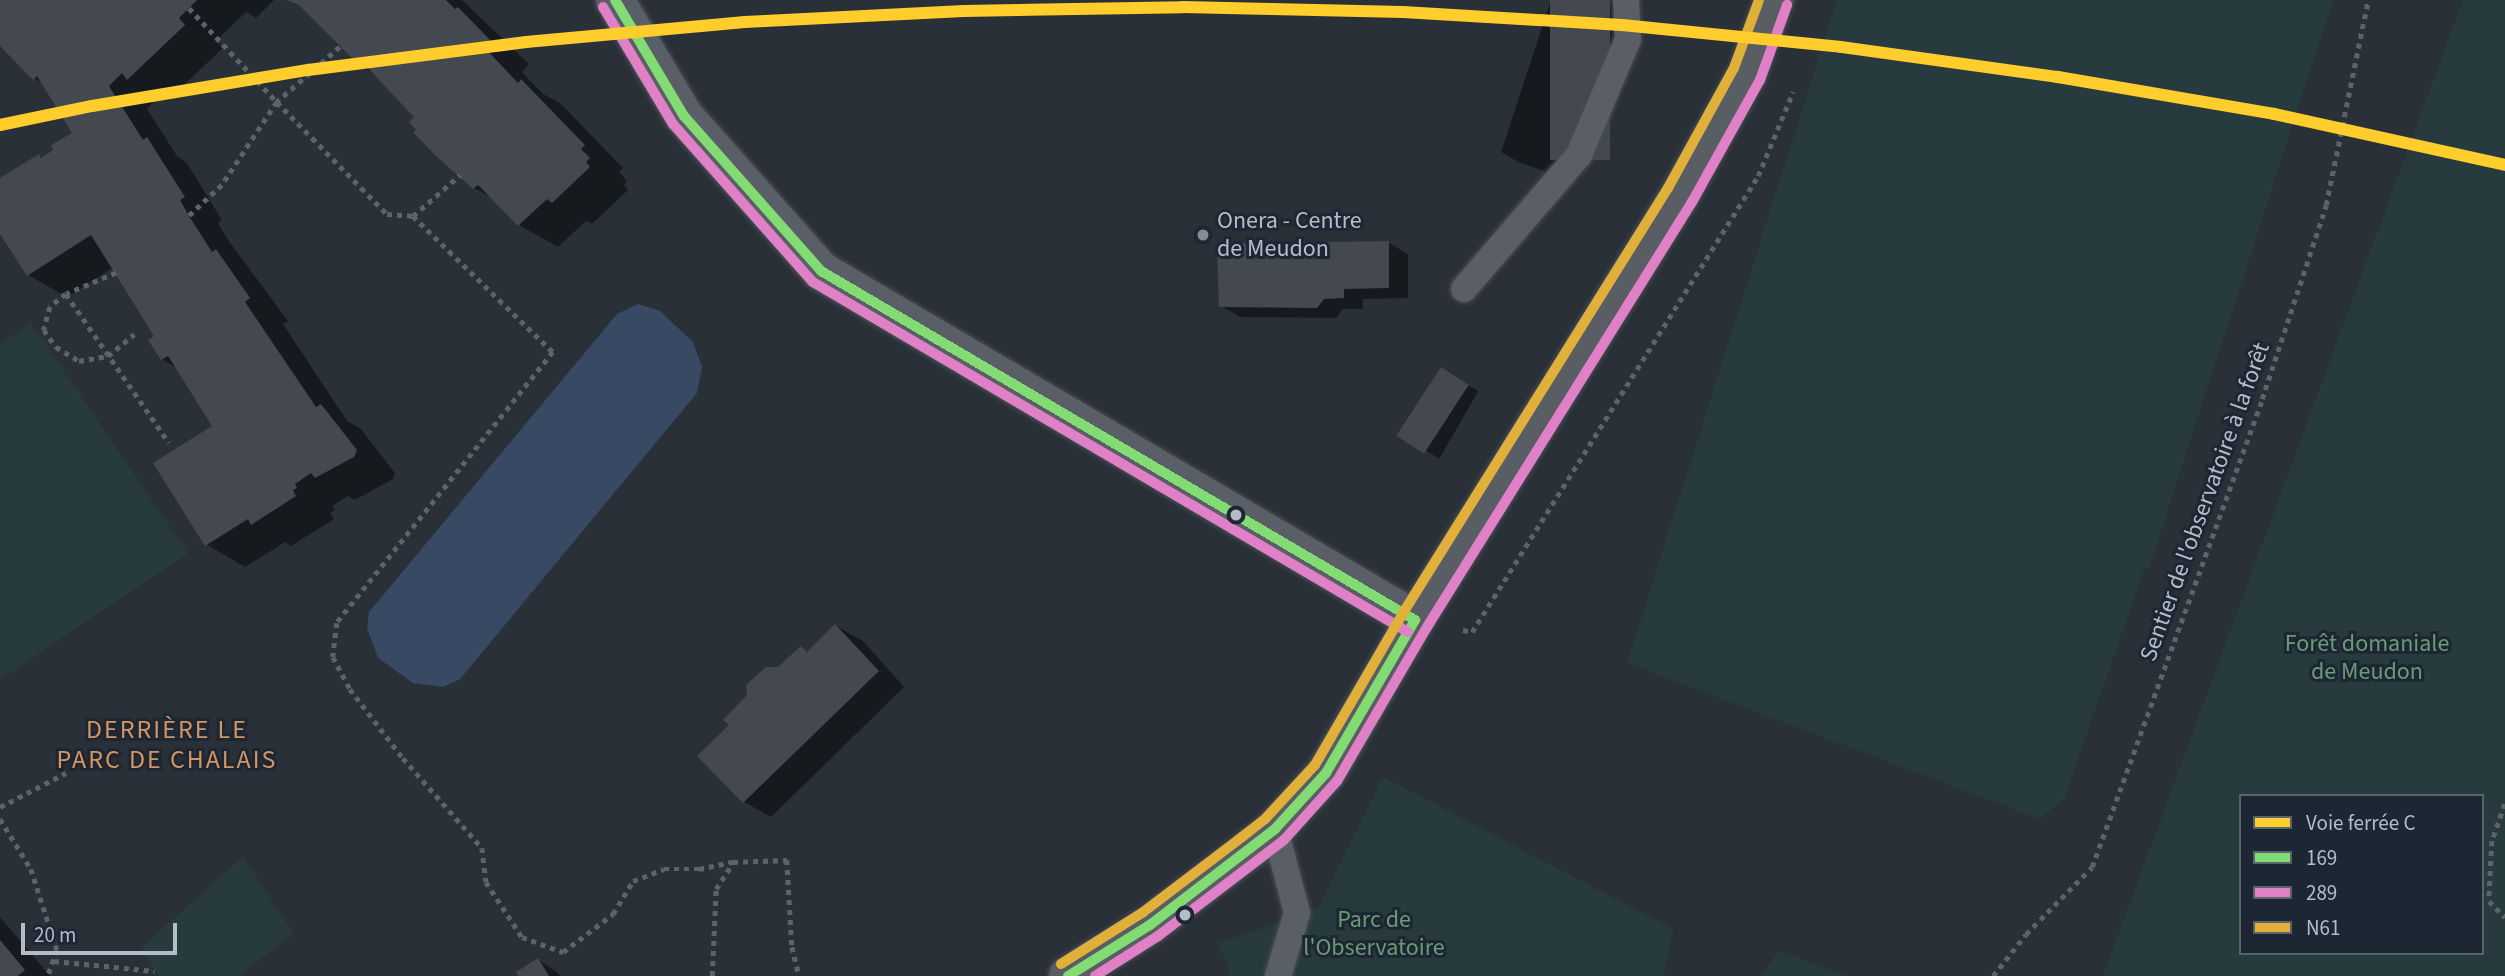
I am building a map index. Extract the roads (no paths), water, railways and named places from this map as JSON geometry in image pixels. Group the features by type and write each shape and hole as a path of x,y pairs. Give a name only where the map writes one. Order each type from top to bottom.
{"main road":[{"path":"1068,976 1150,926 1275,829 1326,773 1415,621 1680,195 1747,74 1774,0"}],"street":[{"path":"615,0 684,116 821,271 1415,621"}],"lane":[{"path":"1464,289 1578,155 1628,39 1626,0"},
{"path":"1275,829 1297,913 1278,976"}],"water":[{"path":"638,304 660,311 693,342 702,367 697,393 460,679 443,687 413,683 378,658 367,628 369,612 617,314"}],"rail line":[{"name":"C","path":"0,125 92,106 308,70 526,42 745,22 964,11 1183,7 1403,12 1622,25 1841,47 2058,77 2274,114 2505,165"}],"place":[{"name":"Onera - Centre de Meudon","path":"1203,235"}],"district":[{"name":"DERRIÈRE LE PARC DE CHALAIS","path":"167,745"}],"park label":[{"name":"Forêt domaniale de Meudon","path":"2367,658"},
{"name":"Parc de l'Observatoire","path":"1374,934"}]}
